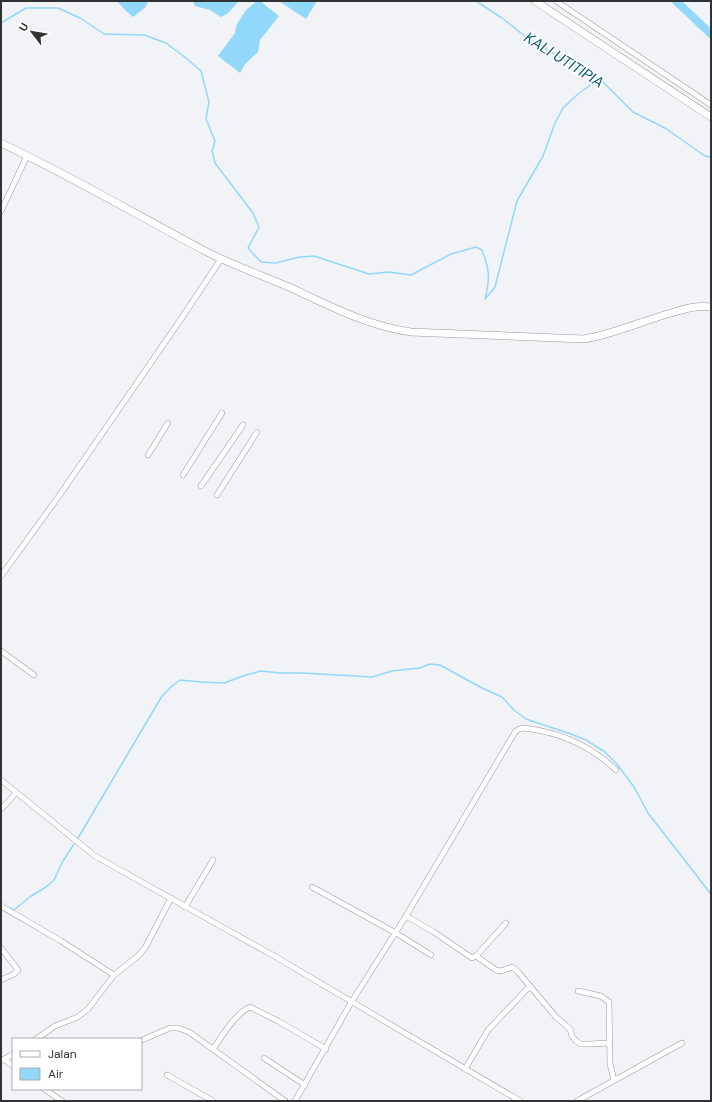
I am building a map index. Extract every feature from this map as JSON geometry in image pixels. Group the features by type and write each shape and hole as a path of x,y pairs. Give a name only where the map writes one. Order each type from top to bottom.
{"street":[{"path":"535,1 711,117"},
{"path":"556,1 711,105"},
{"path":"1,143 221,259 372,323 390,328 411,332 584,339 601,336 682,310 701,306 711,307"},
{"path":"1,211 27,156"},
{"path":"1,576 3,570 59,496 221,259"},
{"path":"183,475 222,413"},
{"path":"148,455 168,423"},
{"path":"201,486 243,425"},
{"path":"216,495 257,432"},
{"path":"1,651 34,674"},
{"path":"296,1101 352,1001 406,916 517,730 527,728 548,732 566,738 598,755 616,770"},
{"path":"1,780 95,856 352,1001 520,1101"},
{"path":"1,810 16,793"},
{"path":"185,907 213,860"},
{"path":"312,887 396,932 431,955"},
{"path":"37,1038 55,1026 85,1013 114,975 146,948 171,898"},
{"path":"1,906 61,941 114,975"},
{"path":"406,916 434,932 471,957 476,956 496,970 501,971 509,967 518,972 556,1017 570,1029 572,1036 576,1041 581,1044 610,1043"},
{"path":"476,956 506,923"},
{"path":"1,948 18,970 16,973 1,980"},
{"path":"465,1069 488,1030 530,986"},
{"path":"578,991 601,996 609,1002 610,1064 614,1080"},
{"path":"213,1048 238,1017 250,1007 278,1021 326,1049"},
{"path":"142,1040 170,1028 178,1028 190,1032 285,1101"},
{"path":"576,1101 682,1042"},
{"path":"12,1055 3,1060 12,1065"},
{"path":"264,1058 305,1085"},
{"path":"167,1075 213,1101"},
{"path":"46,1090 62,1101"}],"water":[{"path":"117,1 148,1 146,7 133,17"},
{"path":"193,1 239,1 228,13 221,17 210,10 195,6"},
{"path":"257,1 261,1 279,16 260,40 258,52 245,64 240,73 218,56 235,33 237,24 246,10"},
{"path":"279,1 317,1 306,19"}],"waterway":[{"name":"KALI UTITIPIA","path":"476,1 502,18 527,38 603,82 633,112 665,128 705,156 711,157"},
{"path":"676,1 711,34"},
{"path":"1,23 26,8 58,8 80,18 104,34 144,35 166,43 201,71 209,102 206,119 215,141 212,151 215,163 253,213 259,227 248,248 261,262 275,263 300,257 314,256 369,274 389,272 411,275 451,254 476,247 482,250 488,269 488,285 485,299 495,287 517,201 543,156 555,123 563,108 578,94 599,79"},
{"path":"78,838 162,696 180,680 224,683 261,671 372,677 392,671 420,668 430,664 440,665 502,697 514,710 526,719 586,740 605,752 617,764 634,787 648,813 711,894"},
{"path":"10,908 14,910 54,880 63,861 74,844"}]}
